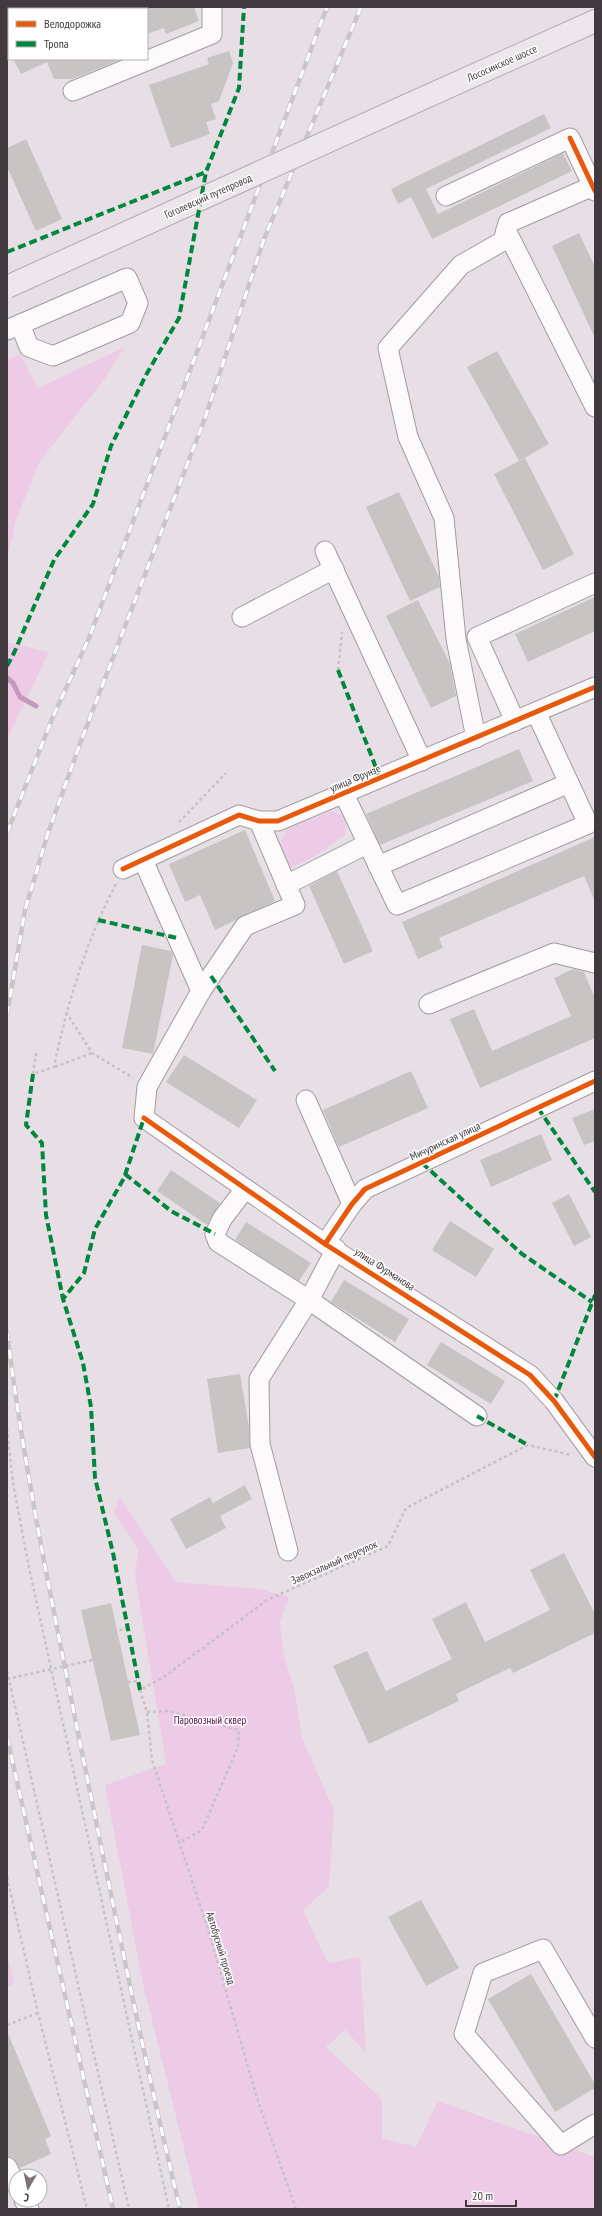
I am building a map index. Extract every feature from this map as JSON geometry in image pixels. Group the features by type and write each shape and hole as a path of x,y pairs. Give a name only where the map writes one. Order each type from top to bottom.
{"main road":[{"name":"Лососинское шоссе","path":"408,105 595,21"},
{"name":"Гоголевский путепровод","path":"7,287 408,105"}],"street":[{"path":"73,91 212,34 212,7"},
{"path":"446,196 570,138 594,189 508,223 503,242 461,265 388,348 408,437 444,518 456,638 476,738"},
{"path":"506,230 595,407"},
{"path":"128,278 138,303 130,323 52,356 29,347 13,327 128,278"},
{"path":"325,551 422,761"},
{"path":"242,618 334,569"},
{"path":"515,721 477,637 595,583"},
{"name":"улица Фрунзе","path":"123,870 239,815 258,821 278,822 595,687"},
{"path":"344,794 397,906 588,824 536,712"},
{"path":"378,866 569,783"},
{"path":"147,1087 200,991 245,926 295,905 258,821"},
{"path":"286,885 367,844"},
{"path":"143,860 200,991"},
{"path":"429,1004 554,953 595,963"},
{"name":"Мичуринская улица","path":"288,1551 260,1444 259,1379 309,1300 331,1246 352,1204 365,1189 595,1081"},
{"name":"улица Фурманова","path":"147,1087 144,1118 245,1189 530,1375 554,1401 595,1457"},
{"path":"306,1100 352,1204"},
{"path":"245,1189 222,1218 215,1234 218,1242 309,1300 477,1416"},
{"path":"595,2038 543,1949 483,1973 464,2034 561,2145 595,2124"}],"path":[{"path":"169,847 170,832 226,772"},
{"path":"54,1067 66,1011 107,900"},
{"path":"66,1011 92,1053 147,1087"},
{"path":"36,1053 33,1074 92,1053"},
{"path":"7,1429 13,1483 28,1563 169,2209"},
{"path":"7,1678 93,1660 117,1631 128,1628"},
{"path":"93,1660 128,1682 138,1682"},
{"path":"7,1671 129,2209"},
{"path":"148,1712 167,1711 239,1730 238,1747 202,1830 179,1843"},
{"path":"7,1877 38,2013 87,2209"},
{"path":"7,2025 38,2013"}],"green space":[{"path":"125,347 103,381 40,461 16,520 7,560 7,360 20,354 38,388"},
{"path":"7,642 49,652 7,739"},
{"path":"332,811 346,817 345,835 314,857 290,868 280,843 287,829"},
{"name":"Паровозный сквер","path":"120,1497 176,1582 259,1589 289,1597 280,1622 283,1652 295,1692 302,1738 334,1810 329,1887 303,1910 328,1963 360,1957 366,2053 345,2030 326,2047 382,2099 382,2138 416,2147 438,2101 595,2157 595,2209 199,2209 143,1984 105,1785 166,1764 135,1576 138,1549 114,1512"},
{"path":"7,1954 14,1984 7,1987"}],"building":[{"path":"194,7 199,21 166,34 164,28 148,34 147,8"},
{"path":"229,51 233,63 219,101 211,104 216,119 206,122 210,134 171,148 149,85 209,64 207,58"},
{"path":"14,60 120,60 72,79 54,79 47,62 21,74"},
{"path":"544,114 551,128 426,189 438,214 563,153 572,171 432,239 411,197 398,204 391,189"},
{"path":"26,139 62,219 36,231 7,167 7,148"},
{"path":"579,233 595,267 595,338 552,246"},
{"path":"497,351 549,444 519,461 467,367"},
{"path":"525,458 574,554 543,570 494,474"},
{"path":"399,492 439,577 440,587 410,601 366,507"},
{"path":"595,597 595,631 528,662 515,634"},
{"path":"418,600 450,664 456,696 431,708 386,616"},
{"path":"519,749 533,781 380,845 366,814"},
{"path":"245,830 275,901 215,930 200,895 185,902 169,864"},
{"path":"595,837 595,901 584,876 439,938 443,948 418,959 402,922"},
{"path":"337,871 373,951 344,964 309,886"},
{"path":"142,945 171,951 173,955 153,1054 122,1048"},
{"path":"573,969 584,972 595,998 595,1038 480,1088 450,1019 474,1009 492,1051 571,1016 554,978"},
{"path":"184,1055 257,1100 239,1128 166,1082"},
{"path":"411,1071 428,1108 339,1147 323,1110"},
{"path":"595,1109 595,1141 584,1145 572,1118"},
{"path":"541,1134 552,1160 491,1187 480,1160"},
{"path":"171,1170 220,1203 207,1225 157,1191"},
{"path":"569,1194 591,1237 574,1246 552,1203"},
{"path":"450,1221 494,1249 476,1277 432,1250"},
{"path":"246,1222 311,1263 299,1281 235,1240"},
{"path":"344,1280 409,1319 395,1342 331,1302"},
{"path":"441,1342 505,1381 491,1404 427,1365"},
{"path":"240,1374 249,1427 250,1448 218,1453 207,1379"},
{"path":"245,1485 252,1499 220,1516 226,1528 186,1549 170,1519 210,1497 213,1503"},
{"path":"564,1553 595,1614 595,1633 513,1673 510,1668 456,1694 459,1701 369,1744 333,1666 367,1651 386,1691 452,1659 432,1619 466,1602 485,1642 550,1610 530,1570"},
{"path":"111,1603 140,1735 111,1741 81,1610"},
{"path":"421,1900 459,1968 426,1986 388,1917"},
{"path":"531,1974 595,2084 595,2088 555,2112 488,1999"},
{"path":"7,2031 51,2136 45,2139 51,2154 20,2168 13,2158 7,2156"}],"waterway":[{"path":"7,678 13,683 20,697 36,706"}],"railway":[{"path":"7,833 52,719 89,638 327,7"},
{"path":"7,1015 25,910 47,836 81,741 205,418 264,239 361,7"},
{"path":"7,1332 30,1487 80,1743 128,1977 180,2209"},
{"path":"7,1737 113,2209"}],"marked path":[{"path":"7,666 54,560 93,504 111,446 146,375 179,318 206,172 239,88 244,7"},
{"path":"7,252 206,172"},
{"path":"338,670 380,778"},
{"path":"98,920 177,938"},
{"path":"211,976 275,1071"},
{"path":"33,1074 26,1125 42,1143 46,1215 63,1299"},
{"path":"538,1108 595,1192"},
{"path":"140,1690 113,1553 95,1478 91,1407 83,1363 63,1299 84,1273 95,1229 124,1178 144,1118"},
{"path":"422,1163 522,1254 592,1302"},
{"path":"125,1174 171,1211 215,1234"},
{"path":"554,1401 595,1295"},
{"path":"477,1416 528,1445"}],"cycle path":[{"path":"570,138 595,191"},
{"path":"123,869 239,815 259,821 278,821 595,687"},
{"path":"325,1244 352,1204 365,1189 595,1081"},
{"path":"144,1118 325,1244 530,1375 554,1401 595,1457"}]}
